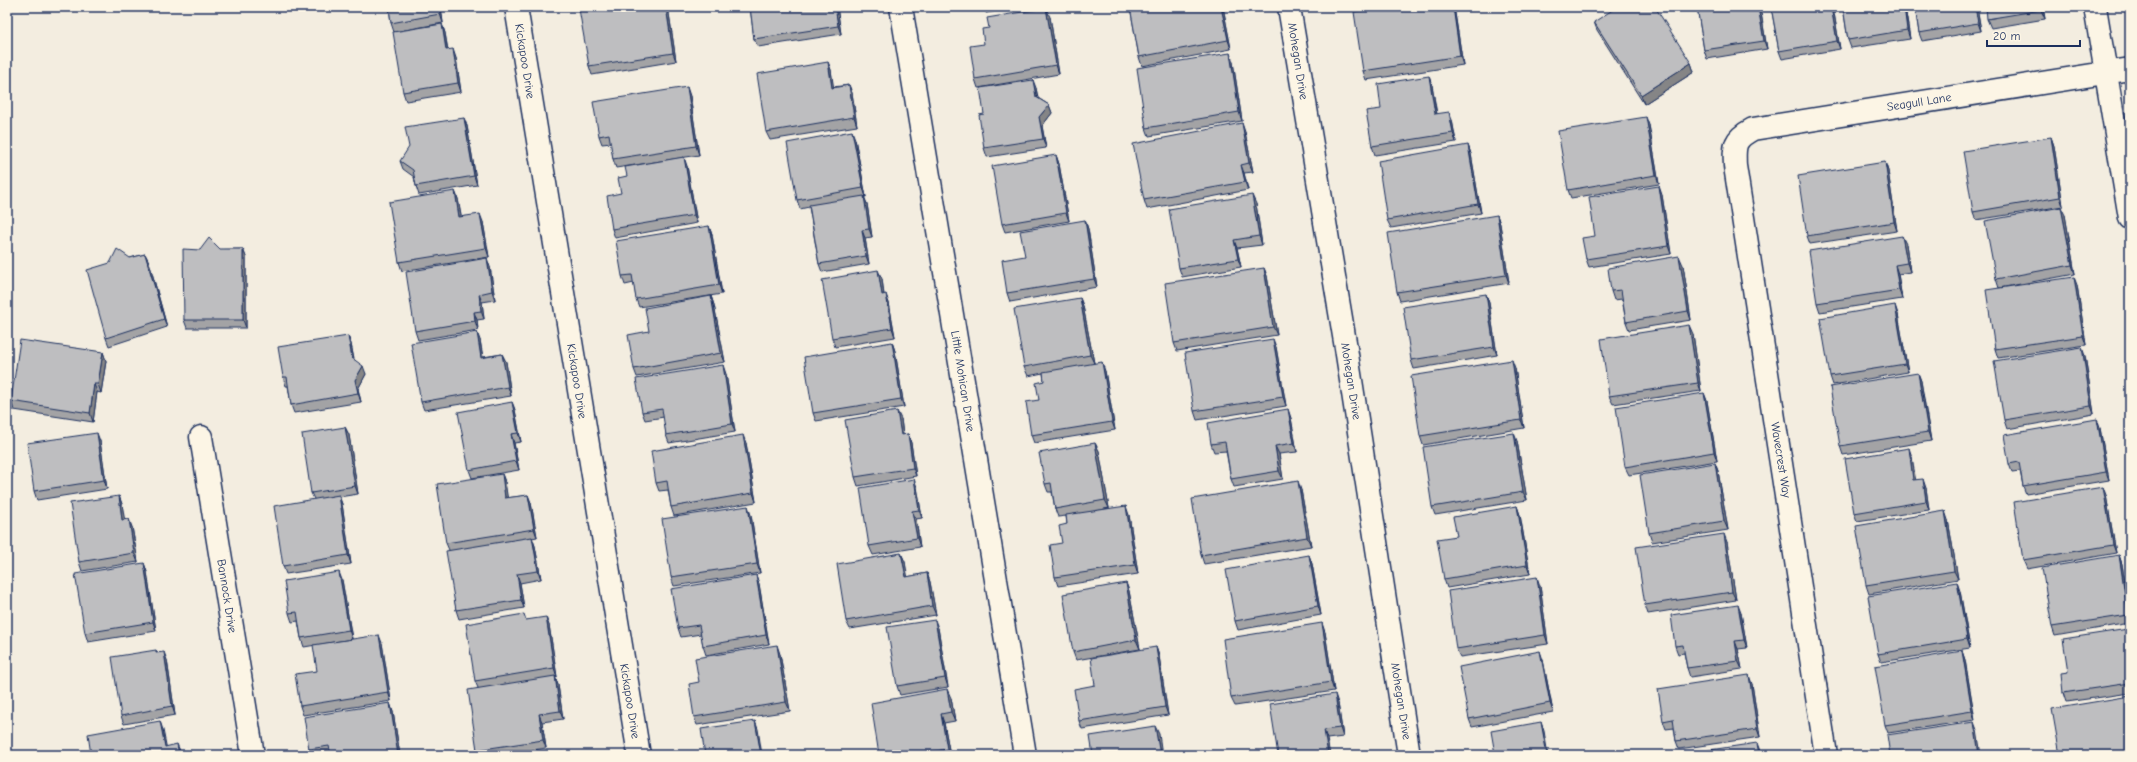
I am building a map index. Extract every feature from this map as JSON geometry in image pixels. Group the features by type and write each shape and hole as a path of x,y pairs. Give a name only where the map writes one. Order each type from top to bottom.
{"street":[{"name":"Kickapoo Drive","path":"516,7 639,755"},
{"name":"Little Mohican Drive","path":"902,7 1025,755"},
{"name":"Mohegan Drive","path":"1289,7 1346,348 1409,755"},
{"path":"2095,7 2130,218"},
{"name":"Seagull Lane","path":"1735,166 1735,143 1742,135 1753,129 2130,68"},
{"name":"Wavecrest Way","path":"1735,166 1826,755"},
{"name":"Bannock Drive","path":"202,437 253,755"}],"building":[{"path":"389,7 439,7 440,14 391,23"},
{"path":"589,7 666,7 673,53 589,66 579,9"},
{"path":"750,7 835,7 838,26 754,39"},
{"path":"1130,7 1221,7 1228,40 1139,57"},
{"path":"1388,7 1453,7 1460,56 1363,71 1354,12"},
{"path":"1617,7 1655,7 1691,63 1641,95 1594,22"},
{"path":"1697,7 1758,7 1764,41 1704,50"},
{"path":"1771,7 1831,7 1837,41 1779,51"},
{"path":"1843,7 1904,7 1907,30 1848,40"},
{"path":"1915,7 1975,7 1978,23 1919,33"},
{"path":"1986,7 2041,7 2041,10 1987,19"},
{"path":"1046,8 1056,65 975,79 970,46 984,44 982,29 989,28 987,18"},
{"path":"442,24 446,50 453,49 458,83 403,92 393,32"},
{"path":"1230,53 1239,112 1146,128 1137,68"},
{"path":"828,62 832,88 849,85 854,117 766,132 757,74"},
{"path":"1429,76 1435,114 1449,112 1453,133 1372,146 1366,111 1381,109 1378,84"},
{"path":"1033,80 1036,97 1049,105 1039,117 1043,139 984,148 979,115 984,114 980,88"},
{"path":"687,87 696,146 613,159 609,134 599,136 593,102"},
{"path":"1646,117 1656,175 1568,190 1558,131"},
{"path":"464,118 474,176 416,186 413,170 400,161 409,147 405,127"},
{"path":"1242,123 1249,163 1241,165 1245,182 1144,200 1133,144"},
{"path":"852,131 863,188 797,200 787,143"},
{"path":"2051,137 2060,197 1973,212 1963,151"},
{"path":"1468,145 1478,204 1387,220 1378,161"},
{"path":"1056,155 1066,213 1002,224 992,166"},
{"path":"684,157 694,215 612,229 607,196 621,193 618,178 627,176 625,167"},
{"path":"1885,162 1894,222 1807,236 1798,176"},
{"path":"1659,186 1668,246 1586,259 1582,238 1595,236 1589,197"},
{"path":"455,191 459,217 480,214 486,248 399,262 389,202"},
{"path":"1252,195 1259,236 1234,240 1238,259 1179,268 1169,209"},
{"path":"864,196 869,229 862,230 866,256 819,264 809,205"},
{"path":"2061,207 2072,265 1996,279 1985,221"},
{"path":"1497,215 1506,275 1397,292 1388,233"},
{"path":"1085,220 1094,279 1007,293 1002,260 1025,256 1020,231"},
{"path":"709,226 719,285 636,299 632,275 622,276 616,241"},
{"path":"1902,236 1907,263 1895,265 1899,290 1817,303 1809,251"},
{"path":"209,238 220,249 243,249 243,320 184,320 183,249 200,250"},
{"path":"117,249 130,258 145,254 164,319 106,338 87,270 110,263"},
{"path":"1679,256 1688,311 1626,322 1621,290 1611,291 1608,268"},
{"path":"487,258 492,291 479,294 481,311 474,312 475,321 415,331 406,272"},
{"path":"1264,268 1273,327 1174,343 1165,283"},
{"path":"878,270 882,295 886,294 892,328 832,338 822,280"},
{"path":"2074,277 2083,336 1995,349 1986,290"},
{"path":"1486,294 1494,347 1411,360 1403,307"},
{"path":"711,296 721,353 634,369 628,335 649,331 645,308"},
{"path":"1080,298 1090,355 1024,367 1014,309"},
{"path":"1895,305 1905,364 1830,376 1820,318"},
{"path":"1689,325 1698,383 1609,396 1601,339"},
{"path":"477,332 481,358 502,354 508,387 421,402 411,343"},
{"path":"348,336 352,358 363,366 355,380 358,393 291,405 287,377 283,377 278,347"},
{"path":"1273,339 1283,397 1194,411 1185,353"},
{"path":"20,340 103,352 98,384 94,384 90,413 11,401"},
{"path":"892,342 901,399 813,413 804,357"},
{"path":"2082,347 2091,406 2004,420 1994,361"},
{"path":"1512,360 1521,420 1420,436 1411,376"},
{"path":"1102,362 1112,422 1031,435 1026,402 1039,400 1036,383 1044,381 1043,372"},
{"path":"723,365 732,424 666,435 662,409 642,412 636,379"},
{"path":"1918,373 1928,432 1840,446 1830,387"},
{"path":"1704,393 1714,452 1625,467 1616,407"},
{"path":"512,402 518,433 511,434 516,461 469,470 458,412"},
{"path":"1288,409 1294,443 1275,446 1279,471 1231,479 1225,442 1211,444 1208,423"},
{"path":"897,411 901,435 908,434 913,468 855,477 845,420"},
{"path":"2097,419 2106,472 2023,486 2019,462 2009,464 2004,435"},
{"path":"345,427 355,486 311,493 302,434"},
{"path":"97,433 104,480 34,491 27,443"},
{"path":"1514,433 1523,492 1432,507 1423,447"},
{"path":"743,435 753,493 671,507 667,481 656,483 651,451"},
{"path":"1095,443 1105,500 1055,509 1051,483 1045,484 1039,453"},
{"path":"1909,448 1913,480 1923,479 1926,501 1854,513 1845,459"},
{"path":"1715,463 1724,521 1649,533 1640,475"},
{"path":"502,474 505,498 528,495 534,529 446,543 437,484"},
{"path":"914,479 919,510 912,511 917,538 869,546 860,488"},
{"path":"1298,481 1307,537 1201,555 1192,499"},
{"path":"2103,487 2113,545 2023,560 2014,502"},
{"path":"339,495 348,555 283,566 274,506"},
{"path":"119,496 122,520 129,519 134,553 79,562 70,503"},
{"path":"748,506 757,564 671,577 662,519"},
{"path":"1126,506 1135,565 1055,577 1050,545 1062,543 1059,526 1067,524 1066,515"},
{"path":"1517,506 1527,565 1444,579 1437,539 1457,536 1453,517"},
{"path":"1945,511 1954,571 1866,585 1856,526"},
{"path":"1724,534 1732,592 1645,605 1636,547"},
{"path":"532,537 538,571 517,574 521,600 456,610 446,551"},
{"path":"901,553 906,577 927,573 932,606 846,621 837,564"},
{"path":"1309,555 1318,606 1235,621 1226,570"},
{"path":"2119,555 2128,615 2052,627 2042,568"},
{"path":"144,563 153,622 85,633 75,574"},
{"path":"339,572 349,630 301,638 297,612 289,613 284,581"},
{"path":"756,575 766,635 703,646 699,625 678,628 671,589"},
{"path":"1537,577 1545,635 1456,649 1448,591"},
{"path":"1957,582 1967,639 1878,654 1868,596"},
{"path":"1126,583 1136,640 1073,652 1063,594"},
{"path":"1738,605 1744,640 1735,641 1738,661 1687,668 1683,645 1675,646 1671,615"},
{"path":"524,614 526,620 546,617 554,668 475,681 466,624"},
{"path":"935,620 945,678 897,686 887,627"},
{"path":"1322,623 1331,682 1231,698 1223,639"},
{"path":"2128,629 2130,643 2130,683 2063,693 2061,673 2068,672 2063,639"},
{"path":"379,635 388,692 300,706 295,674 317,671 313,645"},
{"path":"777,645 786,702 694,717 689,684 699,682 695,658"},
{"path":"1156,647 1165,707 1079,721 1074,689 1095,685 1091,658"},
{"path":"156,650 156,653 164,652 172,706 121,716 112,657"},
{"path":"1540,651 1550,703 1469,719 1459,667"},
{"path":"1962,651 1972,711 1885,725 1875,666"},
{"path":"1749,675 1757,729 1676,741 1673,719 1663,721 1658,689"},
{"path":"555,676 560,711 539,714 543,740 477,750 468,690"},
{"path":"947,689 951,712 941,714 947,749 914,755 879,755 871,703"},
{"path":"1335,694 1340,728 1324,730 1328,755 1278,755 1270,704"},
{"path":"2130,696 2130,755 2060,755 2052,709"},
{"path":"390,703 398,755 331,755 329,746 309,749 304,717"},
{"path":"160,721 165,747 177,744 179,755 91,755 88,734"},
{"path":"755,721 761,755 705,755 701,729"},
{"path":"1541,722 1547,755 1492,755 1495,754 1491,731"},
{"path":"1974,722 1979,755 1890,755 1887,735"},
{"path":"1155,726 1160,755 1093,755 1090,736"},
{"path":"1757,743 1759,755 1676,755"},
{"path":"563,752 564,755 547,755"}]}
